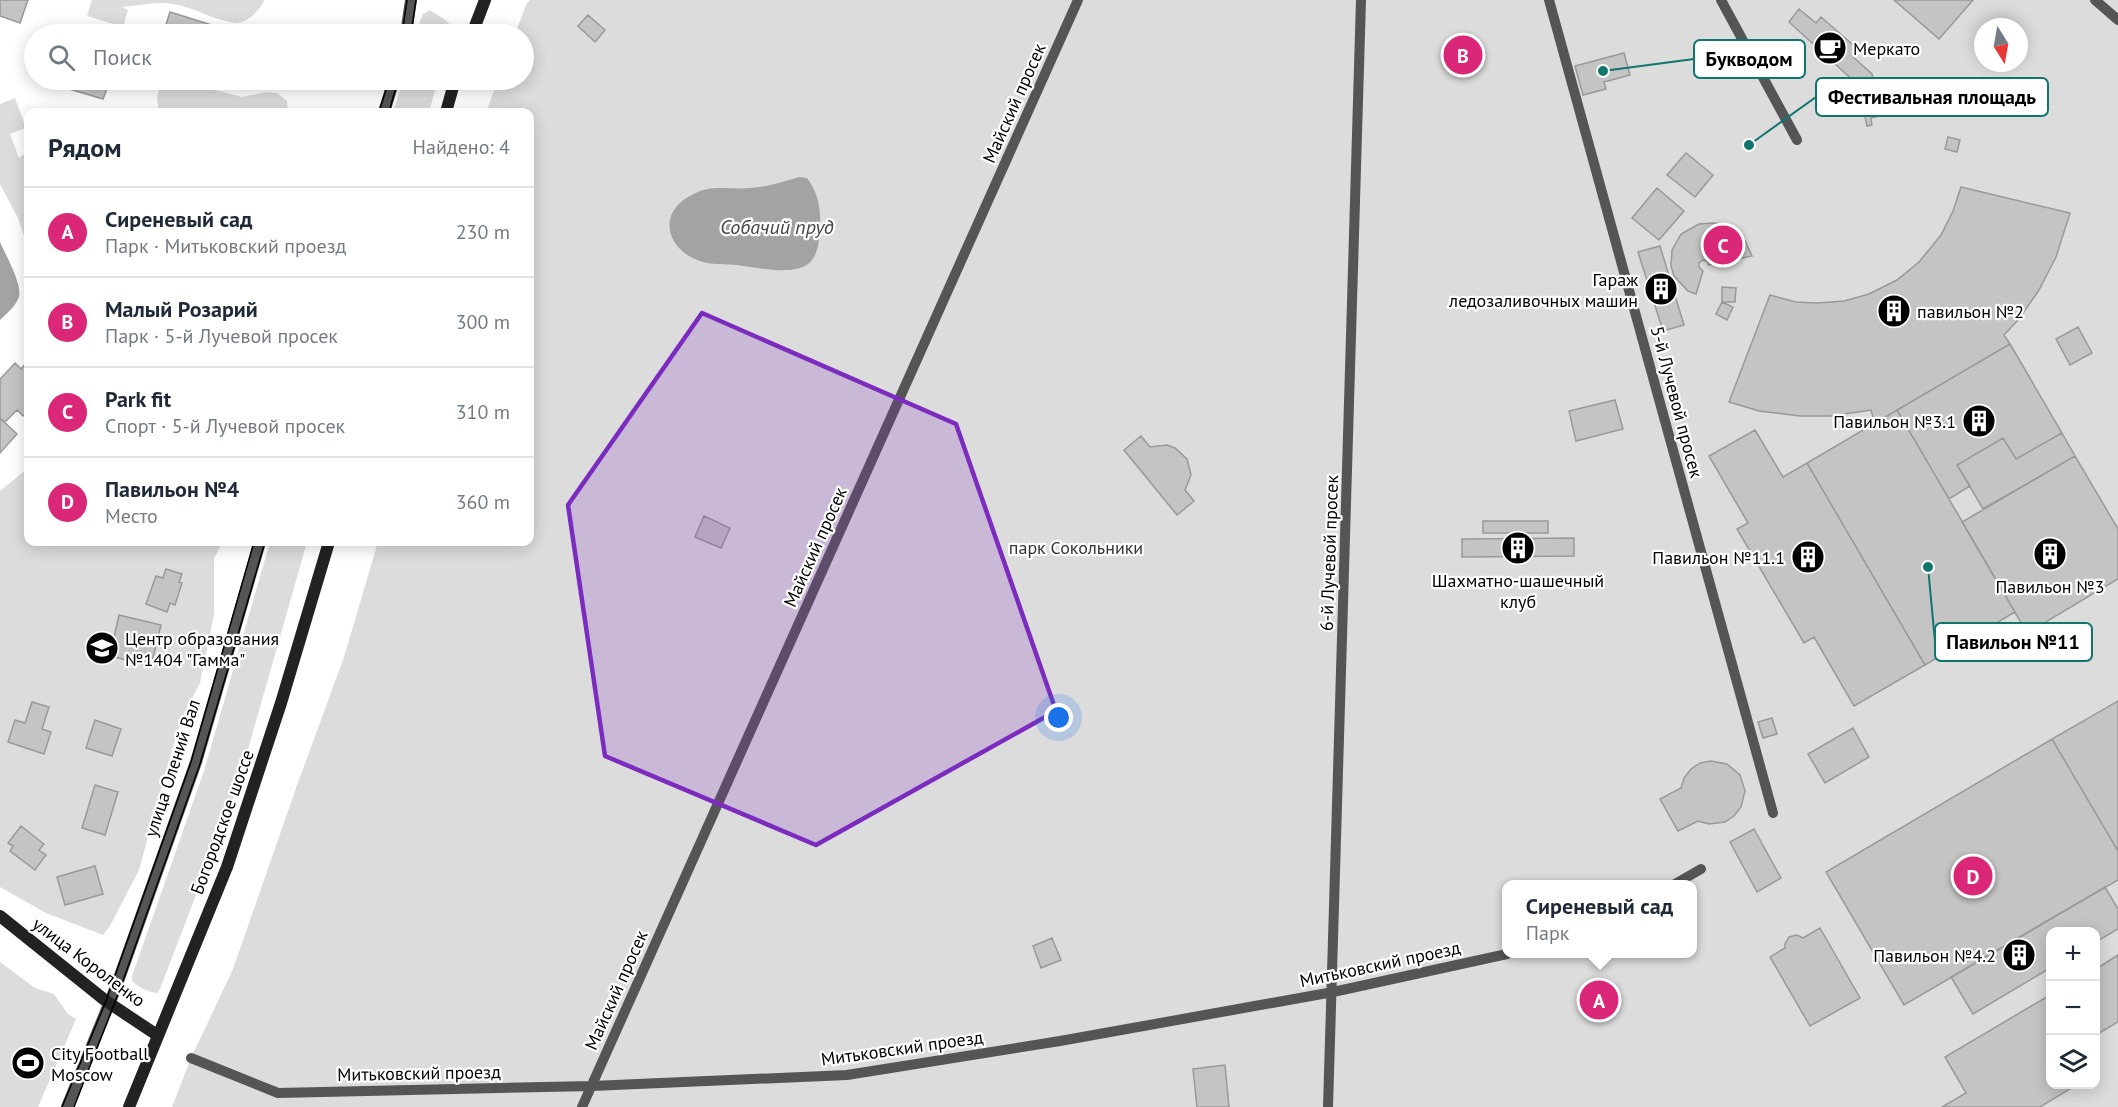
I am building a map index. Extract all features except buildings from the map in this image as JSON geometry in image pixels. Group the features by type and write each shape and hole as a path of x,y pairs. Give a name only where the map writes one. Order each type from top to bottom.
{"main road":[{"path":"476,24 485,0"},
{"path":"447,108 452,90"},
{"name":"Богородское шоссе","path":"129,1107 235,845 281,703 327,546"},
{"name":"улица Короленко","path":"0,916 110,1003 157,1035"}],"street":[{"path":"407,24 411,0"},
{"name":"Майский просек","path":"582,1107 1078,0"},
{"name":"6-й Лучевой просек","path":"1328,1107 1361,0"},
{"name":"5-й Лучевой просек","path":"1549,0 1773,813"},
{"path":"1721,0 1797,140"},
{"path":"2095,0 2118,20"},
{"path":"385,108 391,90"},
{"name":"улица Олений Вал","path":"67,1107 110,1003 196,762 259,546"},
{"path":"1683,880 1701,869"},
{"name":"Митьковский проезд","path":"191,1058 278,1093 592,1086 847,1075 1060,1041 1333,992 1502,955"}],"highlighted area":[{"path":"702,313 956,424 1056,711 816,845 605,756 568,505"}],"green space":[{"path":"92,0 264,0 253,15 236,23 167,3 122,7 128,10 124,24 113,24 87,16"},
{"name":"парк Сокольники","path":"530,0 2118,0 2118,1107 172,1107 191,1058 233,969 344,657 377,546 534,546 534,108 488,108 494,90 534,90 534,24 519,24"},
{"path":"430,10 449,24 419,24 423,14"},
{"path":"159,90 215,90 242,97 266,92 277,93 287,101 288,108 158,108"},
{"path":"400,90 435,90 430,108 394,108"},
{"path":"15,98 24,123 24,129 10,134 19,158 24,154 24,236 18,218 0,184 0,104"},
{"name":"Центр образования №1404 \"Гамма\"","path":"24,471 24,546 221,546 214,558 214,615 200,683 183,716 139,870 110,926 103,935 46,913 0,887 0,491","holes":["166,569 182,575 179,582 182,583 175,604 170,603 167,612 146,604 156,576 163,578","119,615 161,625 151,666 110,656","32,702 49,707 42,729 51,733 44,754 8,742 15,721 25,723","95,720 120,728 112,756 86,747","95,785 118,792 105,835 82,828","21,826 44,843 39,850 46,855 35,870 10,851 13,846 8,842","95,867 103,894 66,905 57,877"]},
{"path":"269,546 306,546 237,788 160,989 157,993 150,992 134,983 132,976 204,771"},
{"name":"City Football Moscow","path":"0,962 35,988 54,994 68,1014 76,1019 38,1107 0,1107"}],"water":[{"name":"Собачий пруд","path":"799,177 807,178 811,184 817,196 820,215 817,250 813,259 805,266 781,270 709,263 689,256 674,241 670,232 672,214 688,197 704,190 763,187"},
{"path":"0,242 16,277 19,297 16,304 0,320"}],"tram line":[{"path":"403,24 407,0"},
{"path":"412,24 416,0"},
{"path":"380,108 386,90"},
{"path":"390,108 395,90"},
{"path":"62,1107 106,1001 191,762 253,546"},
{"path":"74,1107 120,989 200,764 264,546"}],"place":[{"name":"Меркато","path":"1830,48"},
{"name":"Малый Розарий","path":"1463,55"},
{"name":"Букводом","path":"1603,71"},
{"name":"Фестивальная площадь","path":"1749,145"},
{"name":"Park fit","path":"1723,245"},
{"name":"Гараж ледозаливочных машин","path":"1661,289"},
{"name":"павильон №2","path":"1894,311"},
{"name":"Павильон №3.1","path":"1979,421"},
{"name":"Шахматно-шашечный клуб","path":"1518,548"},
{"name":"Павильон №3","path":"2050,554"},
{"name":"Павильон №11.1","path":"1808,557"},
{"name":"Павильон №11","path":"1928,567"},
{"name":"Центр образования №1404 \"Гамма\"","path":"102,648"},
{"name":"Павильон №4","path":"1973,876"},
{"name":"Павильон №4.2","path":"2019,955"},
{"name":"Сиреневый сад","path":"1599,1000"},
{"name":"City Football Moscow","path":"28,1063"}]}
